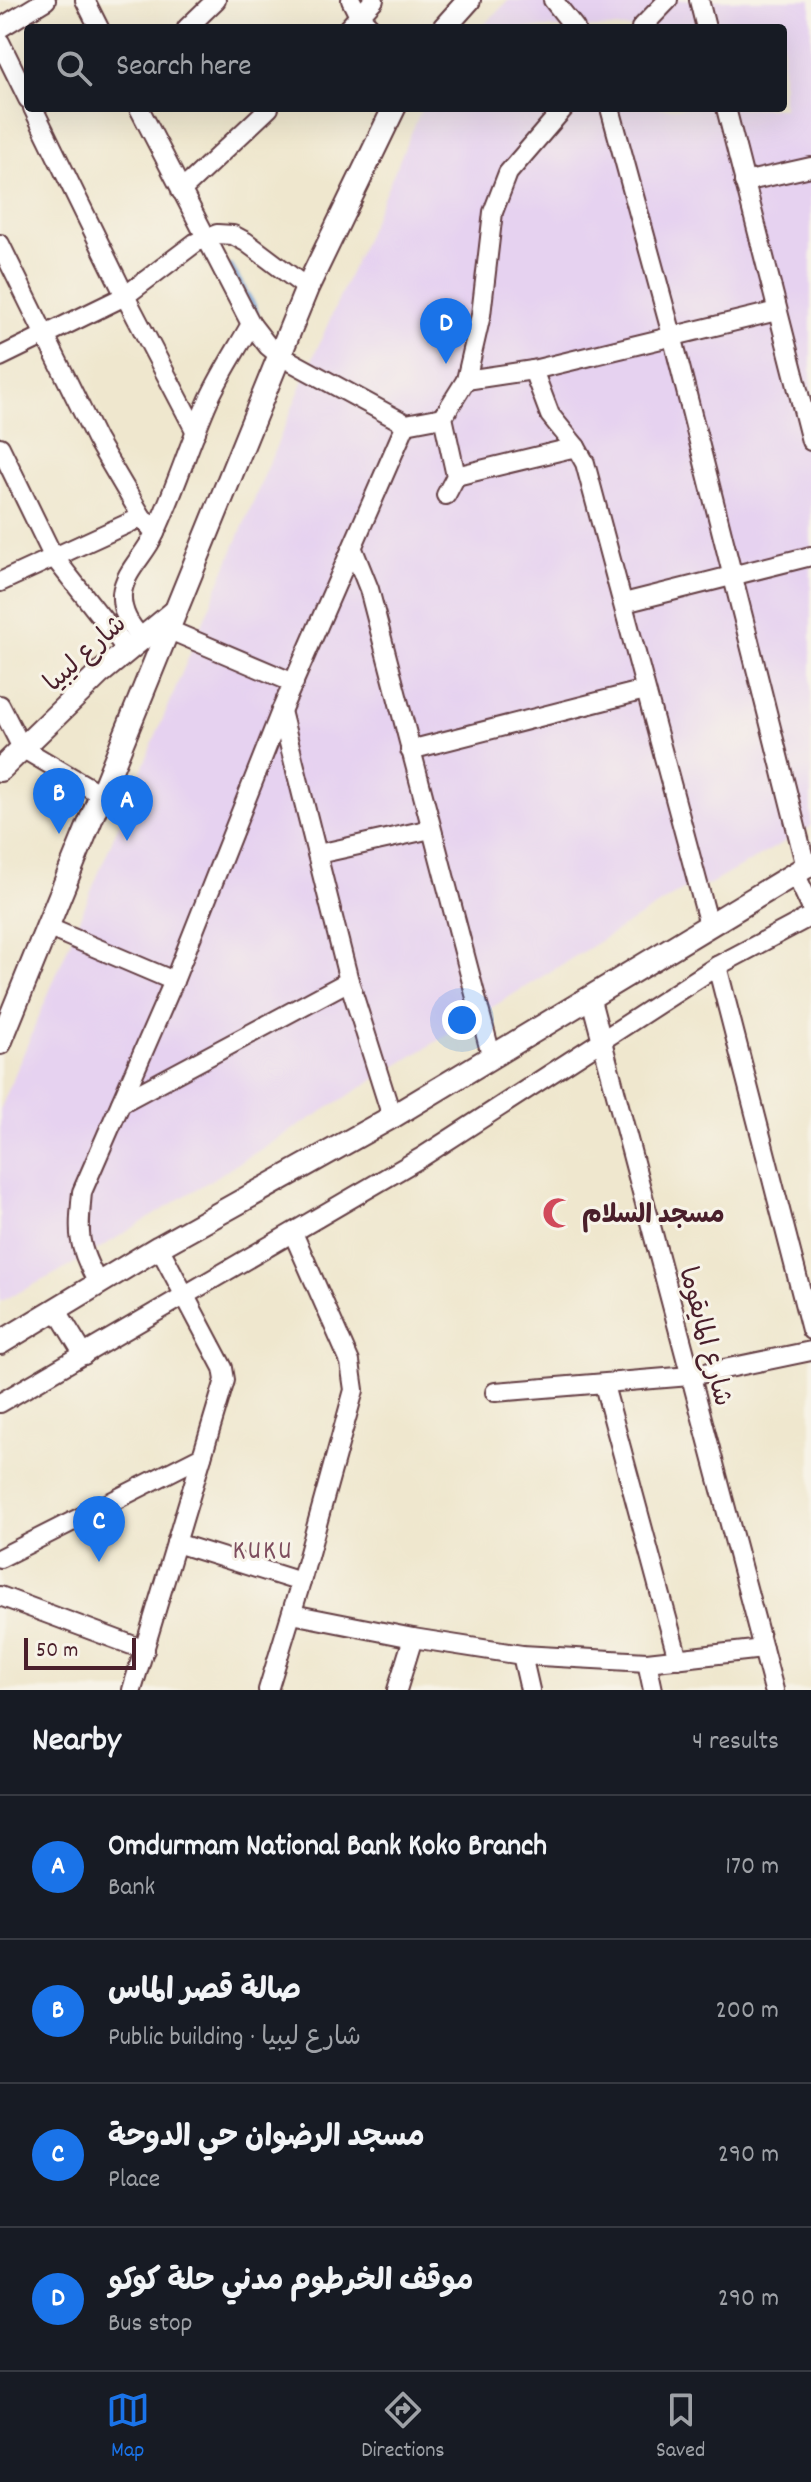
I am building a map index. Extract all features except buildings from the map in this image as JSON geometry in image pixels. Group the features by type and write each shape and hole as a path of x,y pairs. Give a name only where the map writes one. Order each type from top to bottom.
{"main road":[{"path":"448,24 469,0"},
{"path":"0,1043 307,288 392,112"},
{"name":"شارع ليبيا","path":"0,770 134,644 170,620"},
{"path":"0,1343 159,1247 392,1117 804,868"},
{"path":"0,1331 36,1321"}],"street":[{"path":"0,28 46,0"},
{"path":"85,0 97,24"},
{"path":"191,24 216,0"},
{"path":"357,18 374,0"},
{"path":"553,0 572,24"},
{"path":"645,24 668,0"},
{"path":"699,0 705,24"},
{"path":"0,42 24,91"},
{"path":"35,112 196,432"},
{"path":"141,112 251,324 268,346 279,355 406,424 443,417"},
{"path":"181,191 265,112"},
{"path":"446,495 456,476 443,417 466,380 481,315 493,212 508,173 561,112"},
{"path":"611,112 672,335 804,868 811,907"},
{"path":"727,112 811,441"},
{"path":"744,182 811,167"},
{"path":"0,357 125,296 169,261 206,237 217,234 233,235 307,288"},
{"path":"0,244 96,439 142,517 155,533"},
{"path":"466,380 533,370 777,311"},
{"path":"134,644 124,610 122,593 126,578 147,550 218,381 251,324"},
{"path":"533,370 550,415 585,463 709,925"},
{"path":"98,1283 82,1254 79,1225 82,1192 174,981 281,711 406,424"},
{"path":"0,447 53,556 134,644"},
{"path":"456,476 576,447"},
{"path":"0,582 142,517"},
{"path":"353,549 369,589 491,1055"},
{"path":"624,603 811,556"},
{"path":"170,620 294,683"},
{"path":"410,750 645,690"},
{"path":"0,705 22,748 100,794"},
{"path":"281,711 349,981 392,1117"},
{"path":"318,854 431,829"},
{"path":"0,1403 422,1157 717,966 811,916"},
{"path":"47,927 174,981"},
{"path":"717,966 811,1330"},
{"path":"121,1103 349,981"},
{"name":"شارع المايقوما","path":"590,996 774,1690"},
{"path":"268,1690 354,1390 350,1362 293,1233"},
{"path":"132,1690 222,1390 223,1368 159,1247"},
{"path":"56,1309 84,1355"},
{"path":"495,1392 690,1376 811,1351"},
{"path":"604,1385 678,1659"},
{"path":"0,1557 202,1456"},
{"path":"176,1543 301,1582"},
{"path":"0,1596 145,1650"},
{"path":"292,1614 522,1655 647,1662 763,1649"},
{"path":"397,1690 413,1638"},
{"path":"522,1655 530,1690"},
{"path":"647,1662 653,1690"}],"shaded area":[{"path":"509,0 811,0 811,827 710,884 683,890 74,1264 0,1302 0,1110 313,358 420,112 787,112 787,24 485,24"}],"waterway":[{"path":"231,266 256,309 257,318"}],"place":[{"name":"موقف الخرطوم مدني حلة كوكو","path":"446,364"},
{"name":"صالة قصر الماس","path":"59,834"},
{"name":"Omdurmam National Bank Koko Branch","path":"127,841"},
{"name":"مسجد السلام","path":"558,1213"},
{"name":"مسجد الرضوان حي الدوحة","path":"99,1562"}],"district":[{"name":"KUKU","path":"263,1548"}]}
